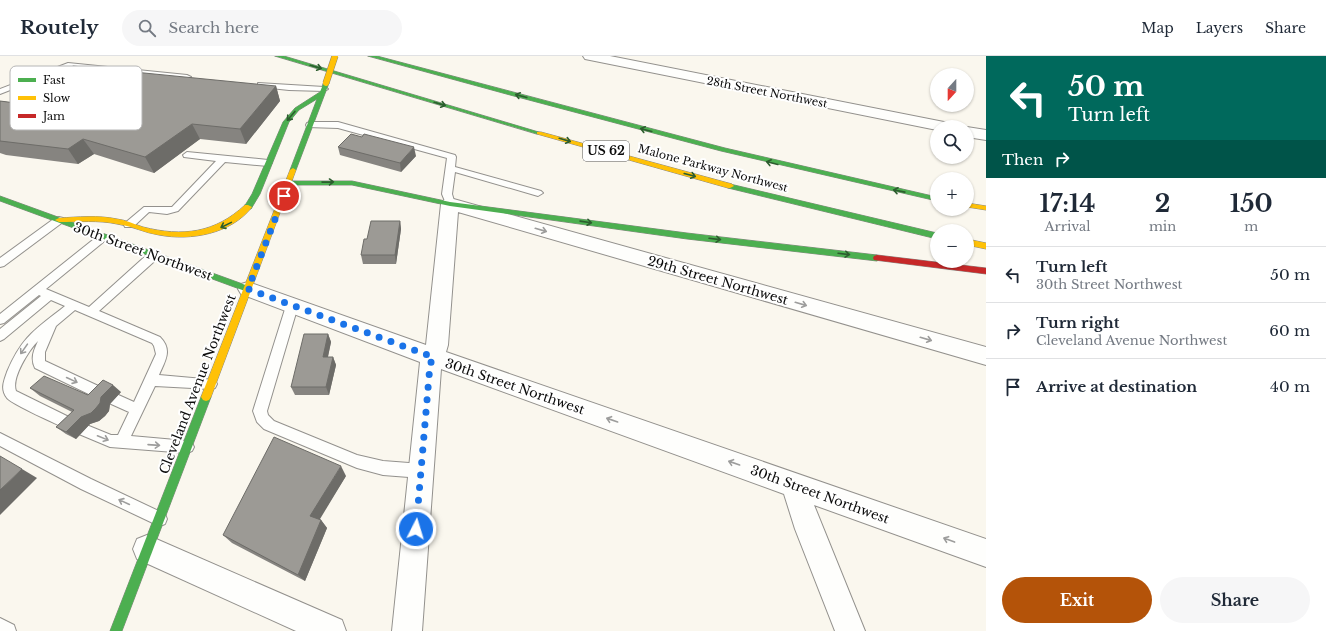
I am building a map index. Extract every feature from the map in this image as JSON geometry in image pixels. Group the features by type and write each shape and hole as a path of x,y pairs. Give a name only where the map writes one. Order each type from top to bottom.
{"main road":[{"name":"Malone Parkway Northwest","path":"278,56 618,155 745,190 930,234"},
{"name":"Cleveland Avenue Northwest","path":"116,631 289,183 335,56"},
{"name":"Malone Parkway Northwest","path":"371,56 735,154 808,172 930,198"},
{"path":"59,220 115,221 153,232 172,235 193,234 221,227 236,220 246,211 254,200 286,122 292,115 324,88"},
{"path":"289,183 352,183 450,204 695,237 986,271"},
{"name":"30th Street Northwest","path":"0,198 248,289"},
{"path":"974,206 986,208"},
{"path":"974,243 986,246"}],"street":[{"name":"28th Street Northwest","path":"590,56 930,124"},
{"path":"974,133 986,136"},
{"path":"407,631 430,365 437,345 450,204"},
{"name":"29th Street Northwest","path":"450,204 986,356"},
{"name":"30th Street Northwest","path":"248,289 433,357 986,553"},
{"path":"794,485 809,529 850,631"},
{"path":"147,549 331,631"}],"lane":[{"path":"65,66 78,66"},
{"path":"142,73 194,78"},
{"path":"250,84 289,88 324,88"},
{"path":"0,92 10,88"},
{"path":"310,125 338,125 452,157 447,194 450,204"},
{"path":"187,155 268,163"},
{"path":"129,226 147,209 167,211 175,208 223,159"},
{"path":"450,168 538,193"},
{"path":"0,263 59,220"},
{"path":"0,320 103,237"},
{"path":"91,312 154,255"},
{"path":"38,290 151,337 160,344 162,354 122,442"},
{"path":"0,336 50,295"},
{"path":"74,305 36,336 24,350 10,378 8,390 10,394 79,428 110,441 187,447"},
{"path":"292,306 260,410 264,421 328,451 355,461 388,469 422,471"},
{"path":"53,323 39,352 39,364 137,410"},
{"path":"151,380 211,384"},
{"path":"0,439 86,484 160,519"},
{"path":"0,626 8,631"}],"building":[{"path":"142,73 276,86 240,129 192,124 145,157 83,139 68,149 0,141 0,101 10,102 10,130 142,130"},
{"path":"351,134 362,137 364,134 414,147 400,163 338,147"},
{"path":"371,221 400,221 395,255 361,255 364,239 367,239"},
{"path":"304,334 328,334 323,357 333,357 326,387 291,387"},
{"path":"44,376 88,395 103,380 113,385 101,397 100,403 91,413 81,417 66,432 56,427 74,410 30,388"},
{"path":"274,437 341,466 310,516 321,520 298,575 223,535"},
{"path":"0,456 22,469 0,490"}],"traffic: fast":[{"path":"278,56 539,133"},
{"path":"371,56 724,150 930,197"},
{"path":"293,170 326,83"},
{"path":"248,207 256,194 286,122 297,109 322,93"},
{"path":"289,183 352,183 450,204"},
{"path":"730,186 930,234"},
{"path":"0,198 248,289"},
{"path":"450,204 687,236 877,258"},
{"path":"116,631 206,397"}],"traffic: slow":[{"path":"326,83 335,56"},
{"path":"539,133 730,186"},
{"path":"206,397 293,170"},
{"path":"974,206 986,208"},
{"path":"59,220 110,220 160,233 187,235 214,230 238,217 248,207"},
{"path":"974,243 986,246"}],"traffic: jam":[{"path":"877,258 986,271"}],"route":[{"path":"284,196 248,289 433,357 430,365 416,529"}]}
